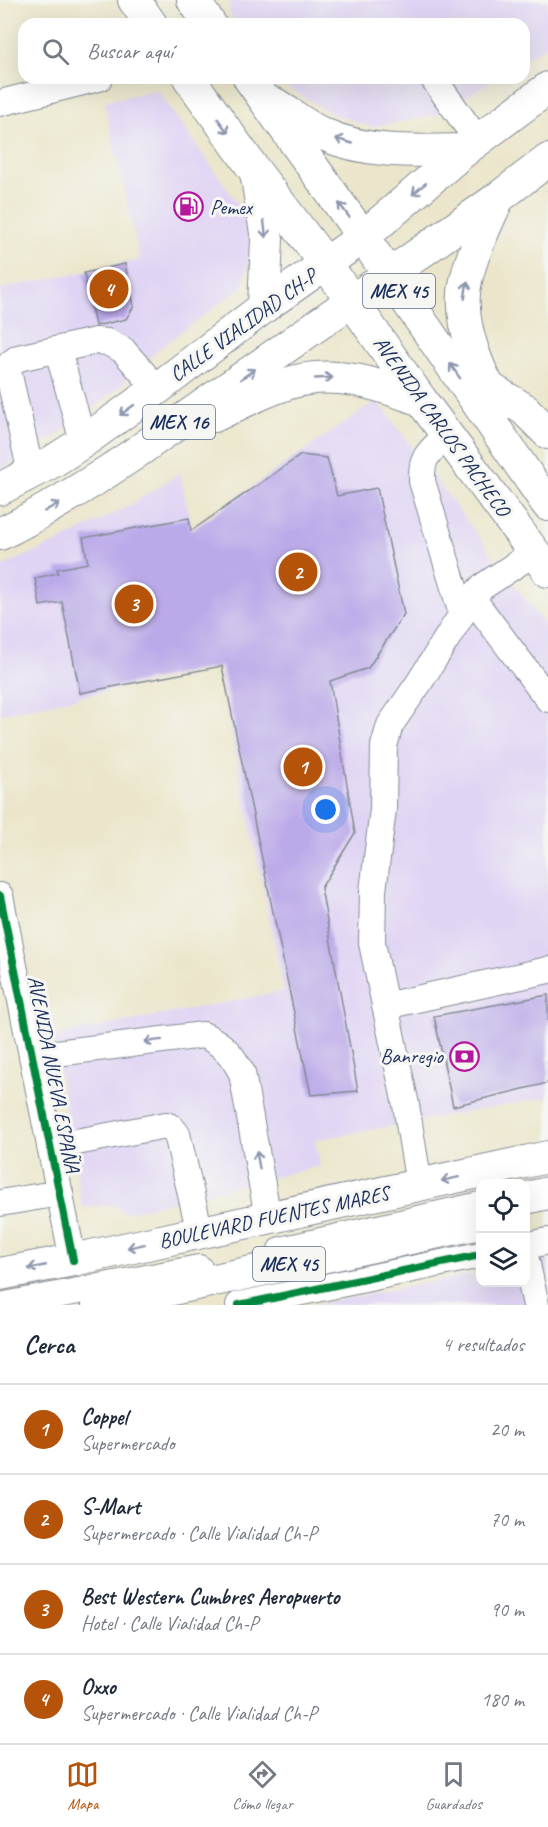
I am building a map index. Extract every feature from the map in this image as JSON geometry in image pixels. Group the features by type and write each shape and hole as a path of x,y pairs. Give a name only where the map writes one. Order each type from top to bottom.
{"main road":[{"path":"134,0 147,18"},
{"path":"193,0 206,18"},
{"name":"AVENIDA CARLOS PACHECO","path":"193,84 541,561"},
{"path":"255,86 322,134 349,143 376,149 399,150 471,145"},
{"name":"AVENIDA CARLOS PACHECO","path":"255,86 363,237 548,505"},
{"name":"CALLE VIALIDAD CH-P","path":"0,489 32,473 83,442 157,388 264,307 363,237 471,145 548,88"},
{"name":"CALLE VIALIDAD CH-P","path":"0,534 78,492 134,454 498,198 548,160"},
{"path":"255,171 267,239 264,307"},
{"path":"498,198 470,270 464,292 464,309 473,351 488,387 548,472"},
{"path":"134,454 244,401 288,383 319,377 345,377 373,383 422,400"},
{"path":"488,387 524,409 548,433"},
{"name":"BOULEVARD FUENTES MARES","path":"0,1274 548,1157"},
{"path":"530,1196 548,1192"},
{"path":"530,1213 548,1209"},
{"path":"392,1241 476,1212"},
{"name":"MEX 45","path":"92,1300 476,1224"},
{"name":"AVENIDA NUEVA ESPAÑA","path":"73,1260 92,1300"}],"street":[{"path":"0,103 75,84"},
{"path":"436,84 471,145"},
{"path":"32,473 8,371 10,364 18,358 96,341 117,346 123,350 157,388"},
{"path":"58,350 83,442"},
{"path":"447,435 426,456 422,468 422,481 467,606 548,699"},
{"path":"419,1185 406,1105 372,943 373,891 383,809 384,746 390,725 467,606 482,587 541,561"},
{"name":"AVENIDA NUEVA ESPAÑA","path":"0,896 73,1260"},
{"path":"385,1006 548,970"},
{"path":"32,1056 202,1035 218,1042 233,1057 242,1073 268,1218"},
{"path":"50,1147 166,1125 171,1127 177,1134 200,1233"},
{"path":"0,1203 60,1193"},
{"path":"5,1305 92,1300 200,1268 476,1206"},
{"path":"530,1245 548,1241"},
{"path":"238,1305 476,1256"},
{"path":"530,1280 536,1305"}],"shaded area":[{"path":"231,0 548,0 548,45 530,56 530,18 232,18 228,12"},
{"path":"282,84 486,84 437,115 371,127 331,113"},
{"path":"157,90 246,215 254,236 243,286 160,348 113,393 51,439 0,470 0,289 140,260 104,101"},
{"path":"377,400 548,630 548,1097 315,1140 320,1166 124,1213 114,1205 82,1207 53,1036 284,991 218,667 0,714 0,567 56,543 129,506 180,472 192,529"},
{"path":"548,1260 548,1305 311,1305 476,1274 476,1287 530,1287 530,1263"}],"building":[{"path":"125,264 134,306 126,319 95,326 84,273"},
{"path":"301,455 327,458 337,496 377,488 404,614 368,668 330,681 355,833 321,888 358,1091 311,1095 222,666 80,693 62,602 40,606 35,578 58,573 57,569 88,563 83,538 189,518 191,531"},
{"path":"548,995 548,1083 453,1106 434,1016"}],"cycle path":[{"path":"0,896 73,1260"},
{"path":"239,1305 476,1256"}],"place":[{"name":"Pemex","path":"189,207"},
{"name":"Oxxo","path":"109,289"},
{"name":"S-Mart","path":"298,572"},
{"name":"Best Western Cumbres Aeropuerto","path":"134,604"},
{"name":"Coppel","path":"303,767"},
{"name":"Banregio","path":"464,1056"}]}
